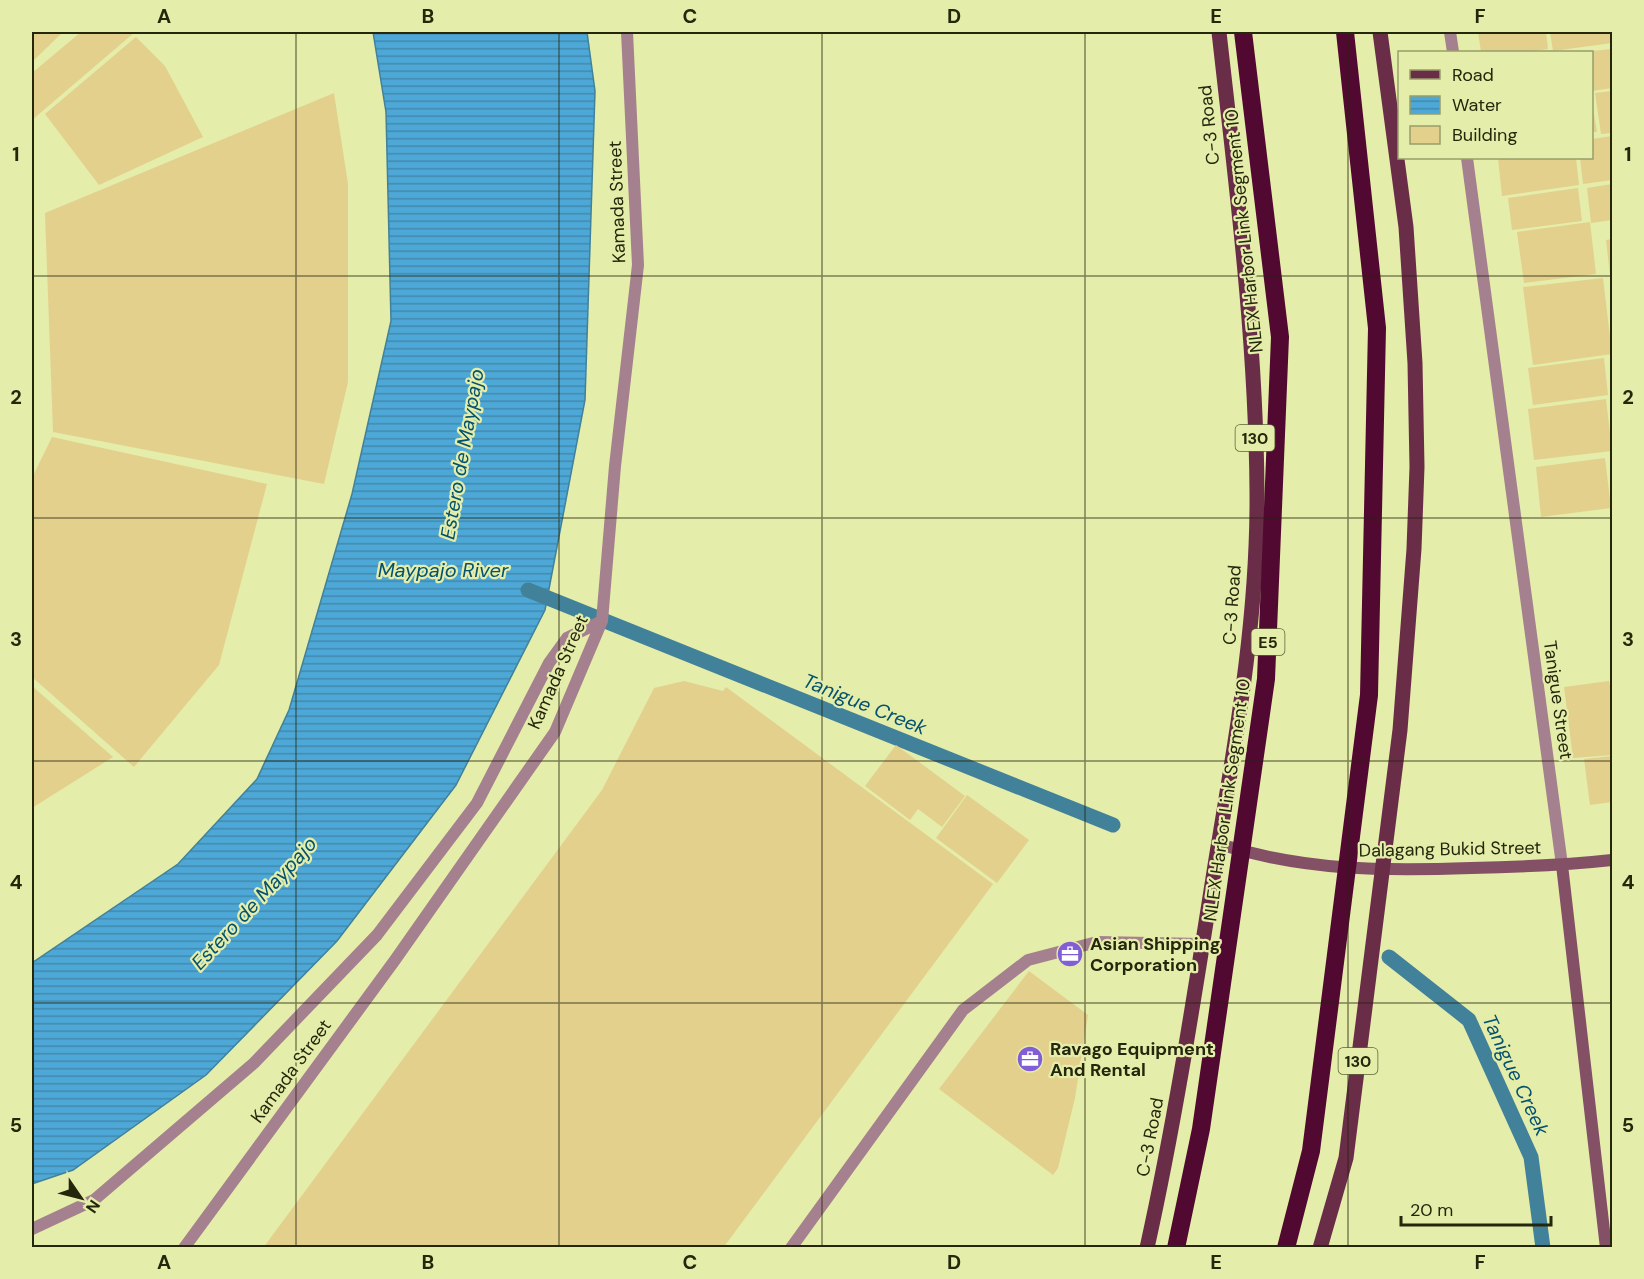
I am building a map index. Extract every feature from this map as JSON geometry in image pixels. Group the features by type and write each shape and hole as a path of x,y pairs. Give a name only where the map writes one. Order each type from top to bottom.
{"highway":[{"name":"NLEX Harbor Link Segment 10","path":"1176,1248 1201,1129 1266,679 1280,337 1243,32"},
{"path":"1286,1248 1311,1151 1369,695 1377,328 1345,32"}],"main road":[{"name":"C-3 Road","path":"1147,1248 1171,1138 1244,696 1254,586 1257,492 1246,284 1219,32"},
{"name":"130","path":"1320,1248 1346,1158 1400,730 1414,549 1417,467 1406,226 1380,32"},
{"name":"Dalagang Bukid Street","path":"1219,844 1297,863 1381,871 1562,865 1612,860"},
{"name":"Tanigue Street","path":"1562,865 1606,1248"}],"street":[{"name":"Kamada Street","path":"184,1248 395,960 555,732 602,621 615,466 638,265 627,32"},
{"path":"1450,32 1453,51"},
{"name":"Tanigue Street","path":"1467,159 1562,865"},
{"path":"32,1229 94,1200 255,1063 377,935 477,803 549,663 567,638 602,621"},
{"path":"790,1248 963,1010 1028,960 1097,942 1203,944"}],"water":[{"name":"Maypajo River","path":"373,32 587,32 595,91 585,400 545,610 456,785 337,941 206,1075 73,1170 32,1184 32,963 178,864 257,779 289,710 352,494 391,321 386,112"}],"building":[{"path":"32,32 63,32 32,62"},
{"path":"81,32 135,32 32,120 32,73"},
{"path":"1478,32 1546,32 1548,49 1481,51"},
{"path":"1550,32 1612,32 1612,43 1553,51"},
{"path":"136,37 165,66 203,137 99,185 45,114"},
{"path":"1612,49 1612,88 1593,91 1592,51"},
{"path":"1612,91 1612,133 1601,134 1595,93"},
{"path":"334,93 348,184 348,382 324,484 53,432 45,213"},
{"path":"1593,109 1597,132 1593,132"},
{"path":"1612,136 1612,180 1583,184 1580,159 1593,159 1593,139"},
{"path":"1498,159 1576,159 1579,185 1502,196"},
{"path":"1612,184 1612,220 1591,223 1587,188"},
{"path":"1578,188 1582,221 1512,230 1508,198"},
{"path":"1590,222 1596,274 1524,283 1517,232"},
{"path":"1612,239 1612,284 1611,284 1606,240"},
{"path":"1603,278 1612,354 1533,365 1523,287"},
{"path":"1604,358 1608,395 1533,405 1528,368"},
{"path":"1606,399 1612,451 1534,460 1528,409"},
{"path":"52,437 267,484 219,665 134,767 32,677 32,478"},
{"path":"1605,458 1611,508 1541,517 1536,467"},
{"path":"684,681 723,691 726,687 993,884 723,1248 263,1248 602,790 654,688"},
{"path":"1609,681 1612,693 1612,755 1573,758 1564,687"},
{"path":"32,686 113,757 32,808"},
{"path":"896,745 965,796 942,827 918,809 910,820 865,786"},
{"path":"1612,756 1612,802 1590,805 1584,759"},
{"path":"967,795 1029,840 997,883 936,838"},
{"path":"1029,971 1088,1015 1075,1098 1058,1168 1053,1175 939,1089"}],"waterway":[{"name":"Tanigue Creek","path":"528,590 1113,825"},
{"name":"Tanigue Creek","path":"1389,957 1469,1020 1531,1157 1543,1248"}],"place":[{"name":"Asian Shipping Corporation","path":"1070,954"},
{"name":"Ravago Equipment And Rental","path":"1030,1059"}],"water label":[{"name":"Estero de Maypajo","path":"462,454"},
{"name":"Estero de Maypajo","path":"254,903"}]}
